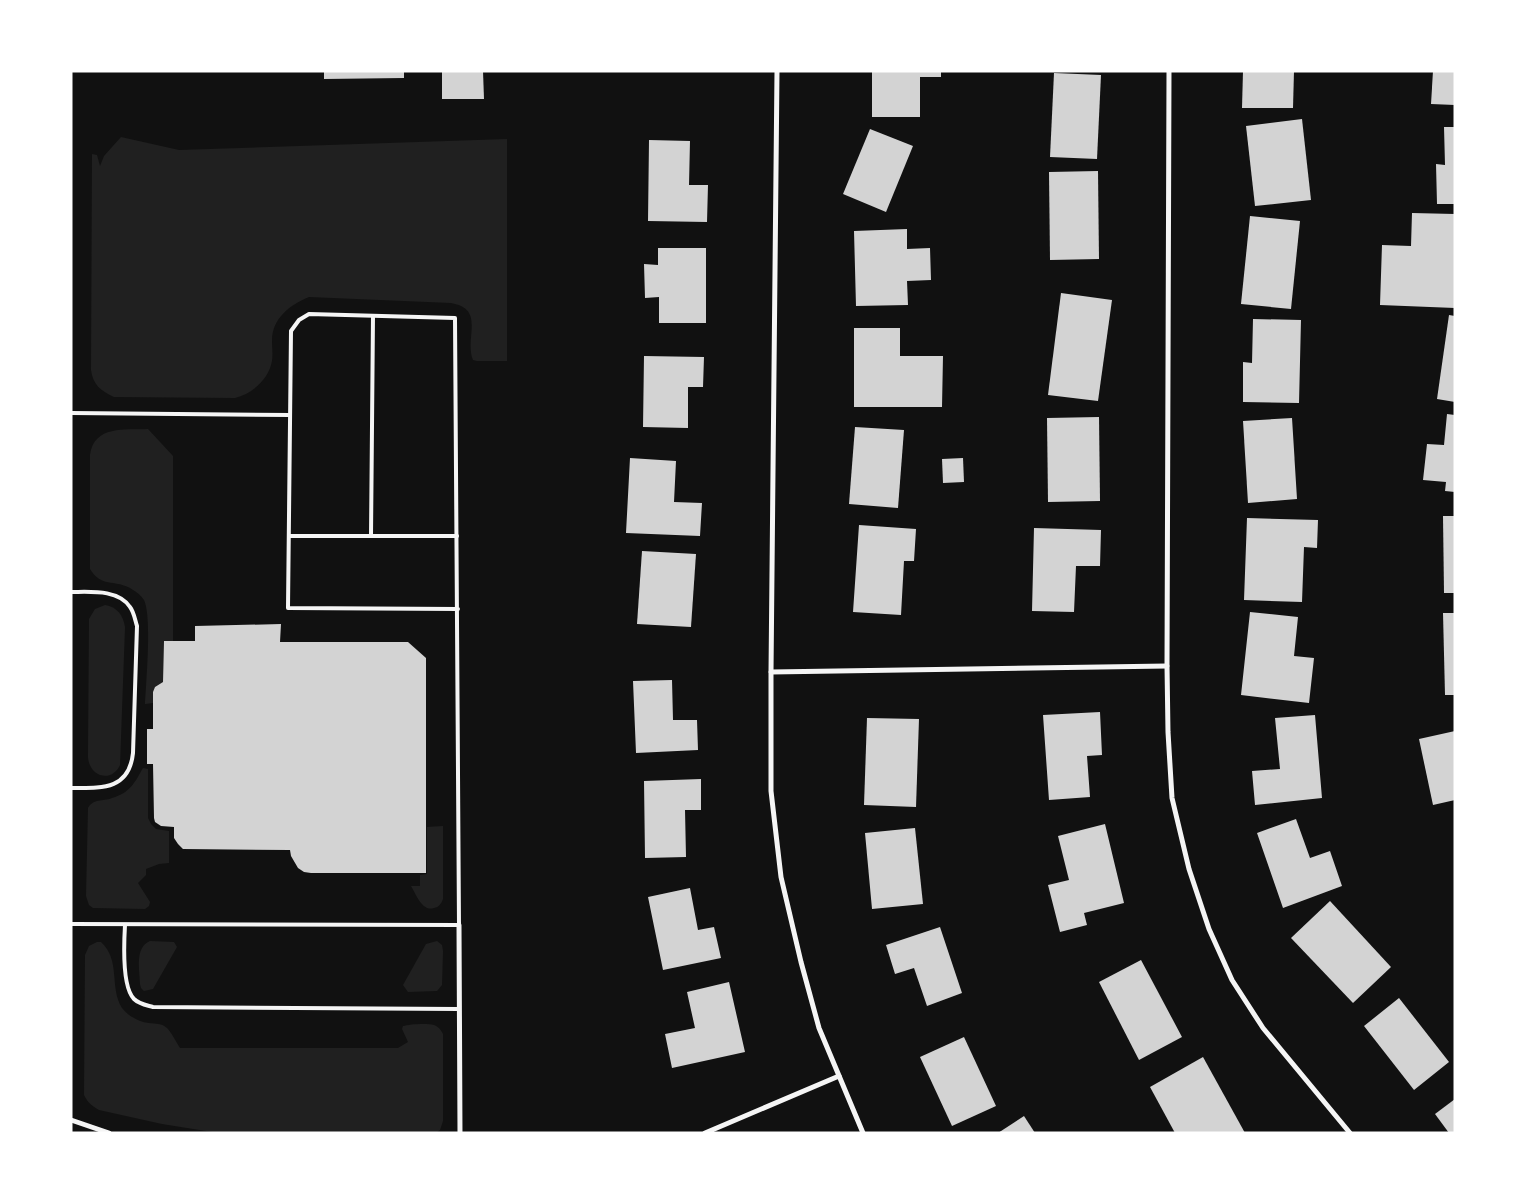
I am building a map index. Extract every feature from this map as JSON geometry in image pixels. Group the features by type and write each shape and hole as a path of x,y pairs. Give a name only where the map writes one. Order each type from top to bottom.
{"street":[{"path":"777,71 771,792 782,877 801,962 820,1028 863,1133"},
{"path":"1169,71 1166,666 1172,798 1189,869 1209,929 1232,980 1264,1028 1350,1133"},
{"path":"771,672 1166,666"},
{"path":"459,925 460,1133"},
{"path":"705,1133 839,1076"},
{"path":"71,1120 110,1133"}],"lane":[{"path":"71,924 459,925 458,609 455,318 309,314 299,320 291,331 288,608 458,609"},
{"path":"371,536 373,316"},
{"path":"71,413 290,415"},
{"path":"288,536 457,536"},
{"path":"71,592 102,593 117,596 131,608 137,626 133,753 129,771 118,782 106,788 71,788"},
{"path":"125,925 124,955 132,998 153,1007 459,1009"}],"shaded area":[{"path":"121,137 179,150 507,139 507,361 473,360 471,351 471,318 468,311 462,306 451,303 309,297 289,308 279,319 273,333 270,368 259,385 248,393 235,398 114,397 105,392 96,384 91,370 92,154 97,155 100,166 104,156"},
{"path":"148,429 173,456 173,641 164,641 163,682 155,687 153,703 145,704 148,620 144,600 140,595 124,585 99,579 90,569 90,455 93,445 104,434 112,431"},
{"path":"105,605 119,612 125,627 120,765 116,771 106,776 96,773 92,769 88,757 89,619 95,609"},
{"path":"143,768 148,769 148,818 156,829 169,831 169,863 159,864 146,869 146,875 138,883 150,902 149,906 145,909 93,908 89,905 86,896 88,808 96,801 118,796 128,790"},
{"path":"443,826 443,899 439,906 430,909 420,902 411,886 420,886 420,875 427,874 427,827"},
{"path":"150,941 174,942 177,947 153,989 144,991 140,984 139,960 142,949"},
{"path":"437,941 442,945 443,951 442,985 437,991 408,992 403,985 426,944"},
{"path":"101,942 111,957 116,991 122,1008 127,1014 138,1020 165,1026 171,1032 180,1048 398,1048 408,1042 402,1029 403,1026 431,1024 436,1026 443,1034 443,1121 440,1130 436,1133 212,1132 162,1124 99,1110 90,1104 84,1095 85,955 89,946"}],"building":[{"path":"324,71 404,71 404,78 324,79"},
{"path":"442,71 483,71 484,99 442,99"},
{"path":"872,71 941,71 941,77 920,77 920,117 872,117"},
{"path":"1243,71 1294,71 1293,108 1242,108"},
{"path":"1433,71 1455,71 1455,105 1431,104"},
{"path":"1054,73 1101,75 1097,159 1050,157"},
{"path":"1302,119 1311,200 1255,206 1246,126"},
{"path":"1444,127 1455,127 1455,204 1437,204 1436,164 1445,165"},
{"path":"870,129 913,146 886,212 843,194"},
{"path":"649,140 690,141 689,185 708,185 707,222 648,221"},
{"path":"1098,171 1099,259 1050,260 1049,172"},
{"path":"1412,213 1455,214 1455,308 1380,305 1382,245 1411,246"},
{"path":"1250,216 1300,221 1291,309 1241,304"},
{"path":"907,229 907,249 930,248 931,280 907,281 908,305 856,306 854,231"},
{"path":"658,248 706,248 706,323 659,323 659,297 645,298 644,264 658,265"},
{"path":"1061,293 1112,300 1098,401 1048,395"},
{"path":"1449,315 1455,316 1455,402 1437,399"},
{"path":"1253,319 1301,320 1299,403 1243,402 1243,362 1252,363"},
{"path":"854,328 900,328 900,356 943,356 942,407 854,407"},
{"path":"644,356 704,357 703,387 688,387 688,428 643,427"},
{"path":"1447,414 1455,415 1455,492 1445,491 1446,482 1423,480 1427,444 1444,445"},
{"path":"1099,417 1100,501 1048,502 1047,418"},
{"path":"1292,418 1297,499 1248,503 1243,421"},
{"path":"855,427 904,430 898,508 849,504"},
{"path":"630,458 676,461 674,502 702,503 700,536 626,533"},
{"path":"963,458 964,482 943,483 942,459"},
{"path":"1443,516 1455,516 1455,593 1444,593"},
{"path":"1247,518 1318,520 1317,548 1304,547 1302,602 1244,600"},
{"path":"859,525 916,529 914,561 904,561 901,615 853,612"},
{"path":"1034,528 1101,530 1100,566 1076,566 1074,612 1032,611"},
{"path":"642,551 696,554 691,627 637,624"},
{"path":"1250,612 1298,617 1294,656 1314,658 1309,703 1241,695"},
{"path":"1443,613 1455,613 1455,695 1445,695"},
{"path":"281,624 280,642 408,642 426,658 426,873 304,872 298,868 291,856 290,850 183,849 174,838 174,827 161,826 155,822 153,764 147,764 147,729 153,729 153,692 155,687 163,682 164,641 195,641 195,626"},
{"path":"672,680 673,720 697,720 698,750 636,753 633,681"},
{"path":"1100,712 1102,755 1087,756 1090,797 1049,800 1043,715"},
{"path":"1315,715 1322,798 1255,805 1252,771 1280,769 1275,718"},
{"path":"867,718 919,719 916,807 864,805"},
{"path":"1455,731 1455,800 1433,805 1419,739"},
{"path":"701,779 701,810 685,810 686,857 645,858 644,781"},
{"path":"1296,819 1310,858 1330,851 1342,886 1283,908 1257,833"},
{"path":"1105,824 1124,903 1084,913 1087,925 1060,932 1048,885 1069,880 1058,836"},
{"path":"915,828 923,904 872,909 865,833"},
{"path":"690,888 698,930 714,927 721,958 663,970 648,897"},
{"path":"1330,901 1391,967 1353,1003 1291,938"},
{"path":"940,927 962,993 927,1006 914,968 895,974 886,945"},
{"path":"1141,960 1182,1037 1139,1060 1099,982"},
{"path":"729,982 745,1052 672,1068 665,1034 695,1028 687,992"},
{"path":"1399,998 1449,1062 1414,1090 1364,1026"},
{"path":"964,1037 996,1106 952,1126 920,1057"},
{"path":"1203,1057 1245,1133 1175,1133 1150,1087"},
{"path":"1455,1099 1455,1133 1449,1133 1435,1114"},
{"path":"1024,1116 1035,1133 998,1133"}]}
